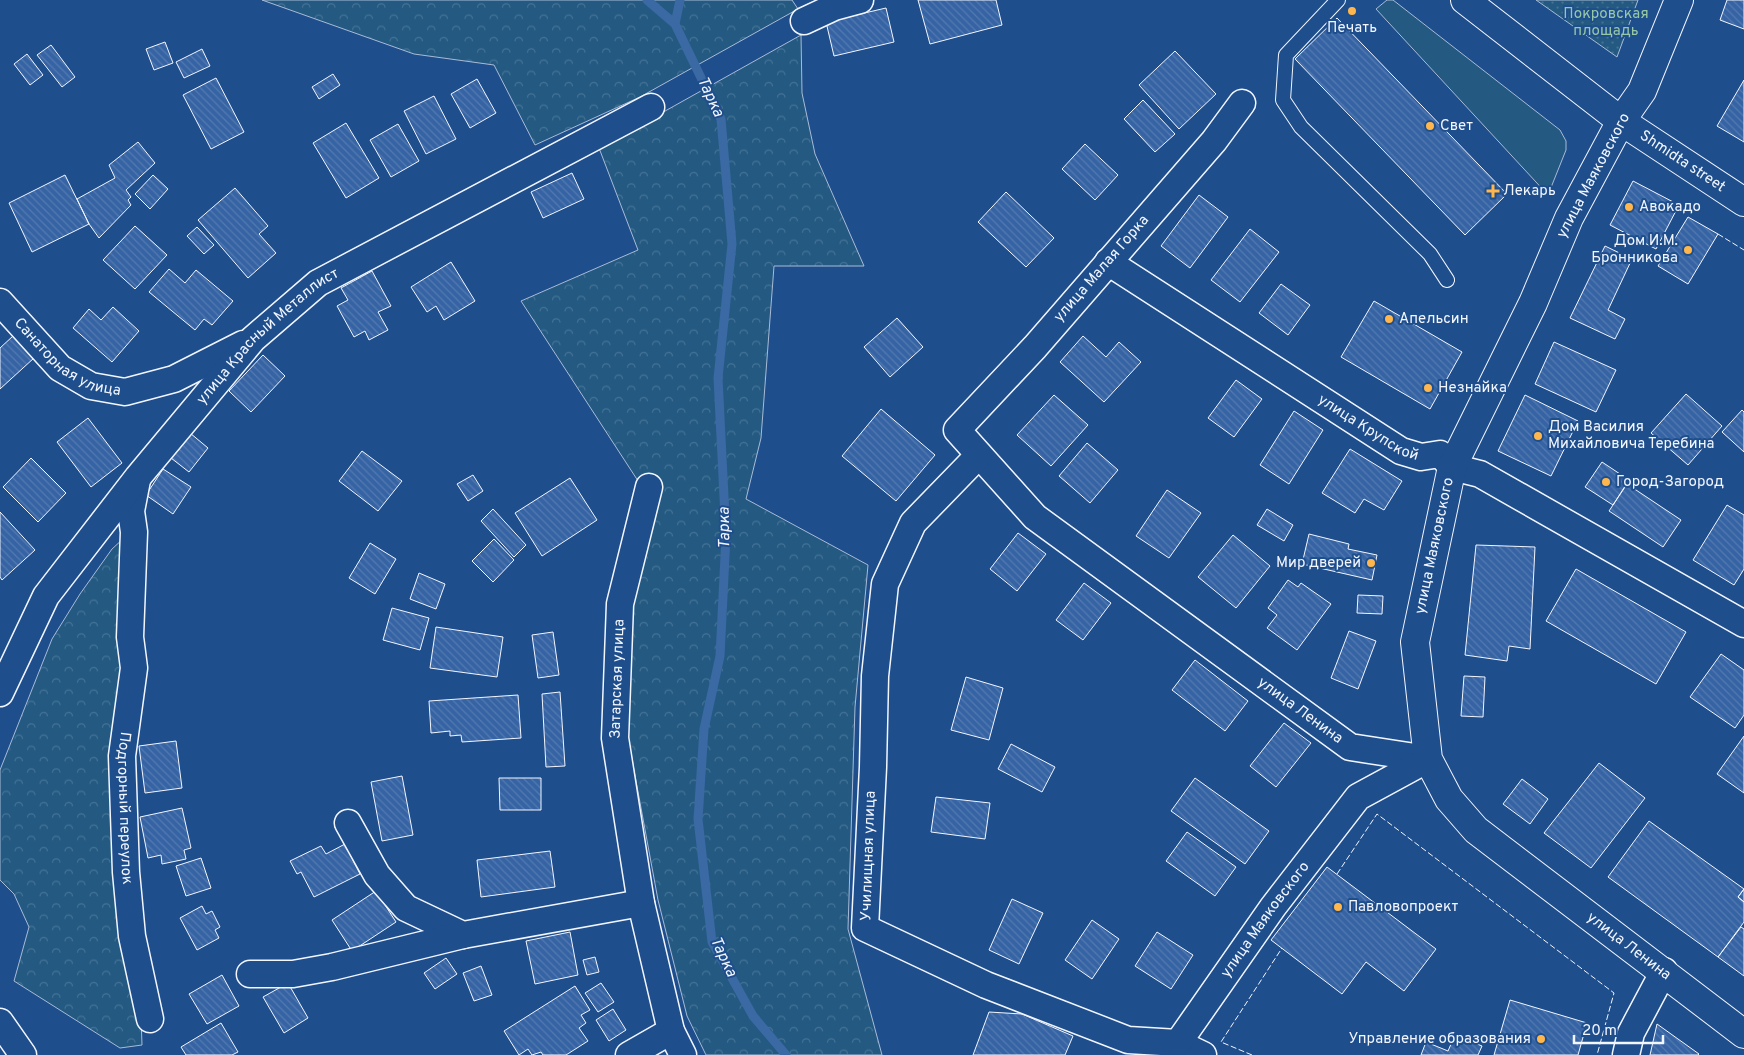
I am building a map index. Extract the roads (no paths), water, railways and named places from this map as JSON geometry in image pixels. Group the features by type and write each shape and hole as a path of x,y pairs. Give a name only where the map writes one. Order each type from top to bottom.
{"street":[{"path":"804,21 834,7 860,0"},
{"name":"Shmidta street","path":"1465,0 1621,121 1744,202"},
{"name":"улица Маяковского","path":"1178,1043 1273,907 1358,797 1428,759 1415,642 1452,467 1533,303 1569,218 1621,121 1642,91 1679,0"},
{"name":"улица Малая Горка","path":"956,430 1034,348 1214,141 1242,103"},
{"name":"улица Красный Металлист","path":"1,688 46,596 138,477 253,339 318,283 651,107"},
{"name":"улица Крупской","path":"1108,262 1401,451 1420,456 1440,454 1452,467 1480,474 1744,624"},
{"name":"Санаторная улица","path":"0,302 60,368 90,386 125,392 174,379 253,339"},
{"name":"улица Ленина","path":"956,430 1035,517 1350,747 1428,759 1450,799 1476,830 1664,971 1744,1034"},
{"name":"Училищная улица","path":"979,455 913,523 885,584 875,676 873,767 865,928 1122,1048 1178,1043 1203,1055"},
{"name":"Подгорный переулок","path":"138,477 131,511 134,532 130,637 134,668 122,756 126,872 132,936 150,1019"},
{"name":"Затарская улица","path":"650,487 620,604 615,738 642,903 671,1031 683,1055"},
{"path":"348,824 377,875 406,908 463,935"},
{"path":"250,974 293,974 463,935 642,903"},
{"path":"1626,1055 1631,1033 1664,971"},
{"path":"0,1022 23,1055"},
{"path":"629,1055 671,1031"}],"lane":[{"path":"1338,0 1286,55 1283,100 1301,127 1430,254 1447,280"}],"waterway":[{"name":"Тарка","path":"647,0 675,24 721,119 732,244 718,378 726,536 720,656 704,729 698,819 712,942 753,1016 786,1055"},
{"path":"675,24 680,0"}],"place":[{"name":"Печать","path":"1352,11"},
{"name":"Свет","path":"1430,126"},
{"name":"Лекарь","path":"1493,191"},
{"name":"Авокадо","path":"1629,207"},
{"name":"Дом И.М. Бронникова","path":"1688,250"},
{"name":"Апельсин","path":"1389,319"},
{"name":"Незнайка","path":"1428,388"},
{"name":"Дом Василия Михайловича Теребина","path":"1538,436"},
{"name":"Город-Загород","path":"1606,482"},
{"name":"Мир дверей","path":"1371,563"},
{"name":"Павловопроект","path":"1338,907"},
{"name":"Управление образования","path":"1541,1039"}],"park label":[{"name":"Покровская площадь","path":"1606,22"}]}
